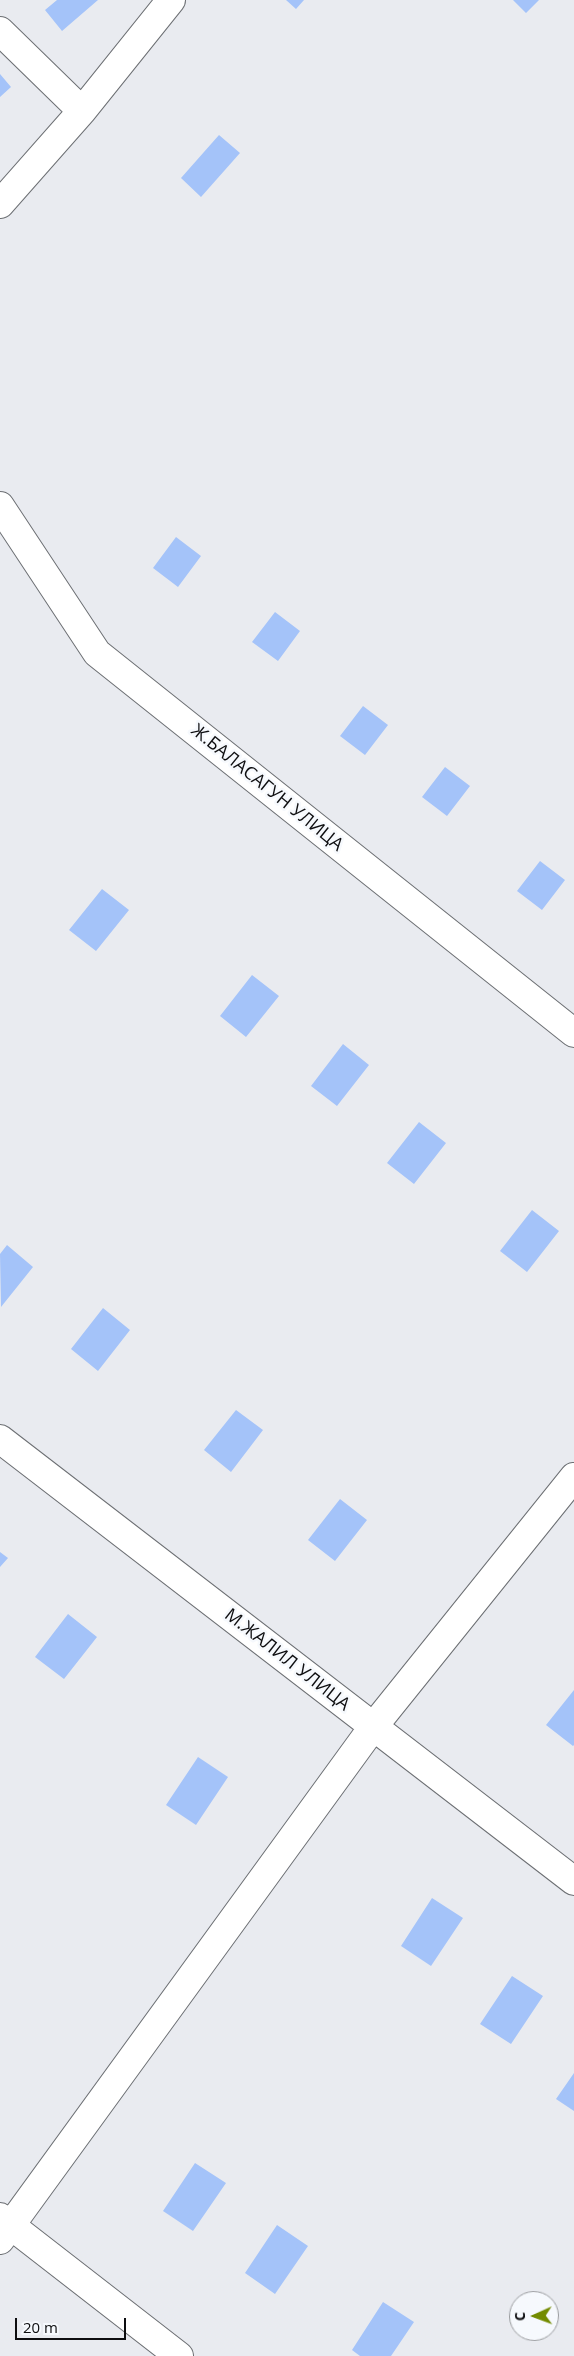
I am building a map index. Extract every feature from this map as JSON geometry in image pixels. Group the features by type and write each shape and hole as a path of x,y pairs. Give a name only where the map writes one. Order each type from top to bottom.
{"street":[{"path":"0,204 82,111 171,0"},
{"path":"0,31 82,111"},
{"name":"Ж.БАЛАСАГУН УЛИЦА","path":"0,506 97,653 574,1033"},
{"name":"М.ЖАЛИЛ УЛИЦА","path":"0,1439 574,1881"},
{"path":"179,2356 4,2228 372,1727 574,1477"}],"building":[{"path":"57,0 98,0 62,31 45,10"},
{"path":"286,0 304,0 296,9"},
{"path":"513,0 539,0 526,13"},
{"path":"0,74 11,87 0,97"},
{"path":"219,135 240,153 201,197 181,178"},
{"path":"176,537 201,556 178,587 153,568"},
{"path":"275,612 300,631 278,661 252,642"},
{"path":"363,706 388,725 365,755 340,736"},
{"path":"445,767 470,786 447,816 422,797"},
{"path":"540,861 565,880 542,910 517,891"},
{"path":"102,889 129,910 96,951 69,930"},
{"path":"252,975 279,996 246,1037 220,1016"},
{"path":"343,1044 369,1065 337,1106 311,1086"},
{"path":"419,1122 446,1143 414,1184 387,1163"},
{"path":"532,1210 559,1231 527,1272 500,1251"},
{"path":"7,1245 33,1267 1,1307 0,1254"},
{"path":"103,1308 130,1330 98,1371 71,1349"},
{"path":"236,1410 263,1430 231,1472 204,1450"},
{"path":"340,1499 367,1520 335,1561 308,1540"},
{"path":"0,1552 8,1558 0,1567"},
{"path":"68,1614 97,1637 64,1679 35,1657"},
{"path":"574,1690 574,1745 573,1746 546,1725"},
{"path":"198,1757 228,1777 196,1825 166,1805"},
{"path":"432,1898 463,1918 431,1966 401,1946"},
{"path":"512,1976 543,1996 511,2044 480,2024"},
{"path":"574,2073 574,2111 556,2099"},
{"path":"195,2163 226,2183 193,2231 163,2211"},
{"path":"277,2225 308,2246 275,2294 245,2273"},
{"path":"383,2302 414,2322 391,2356 360,2356 352,2350"}]}
